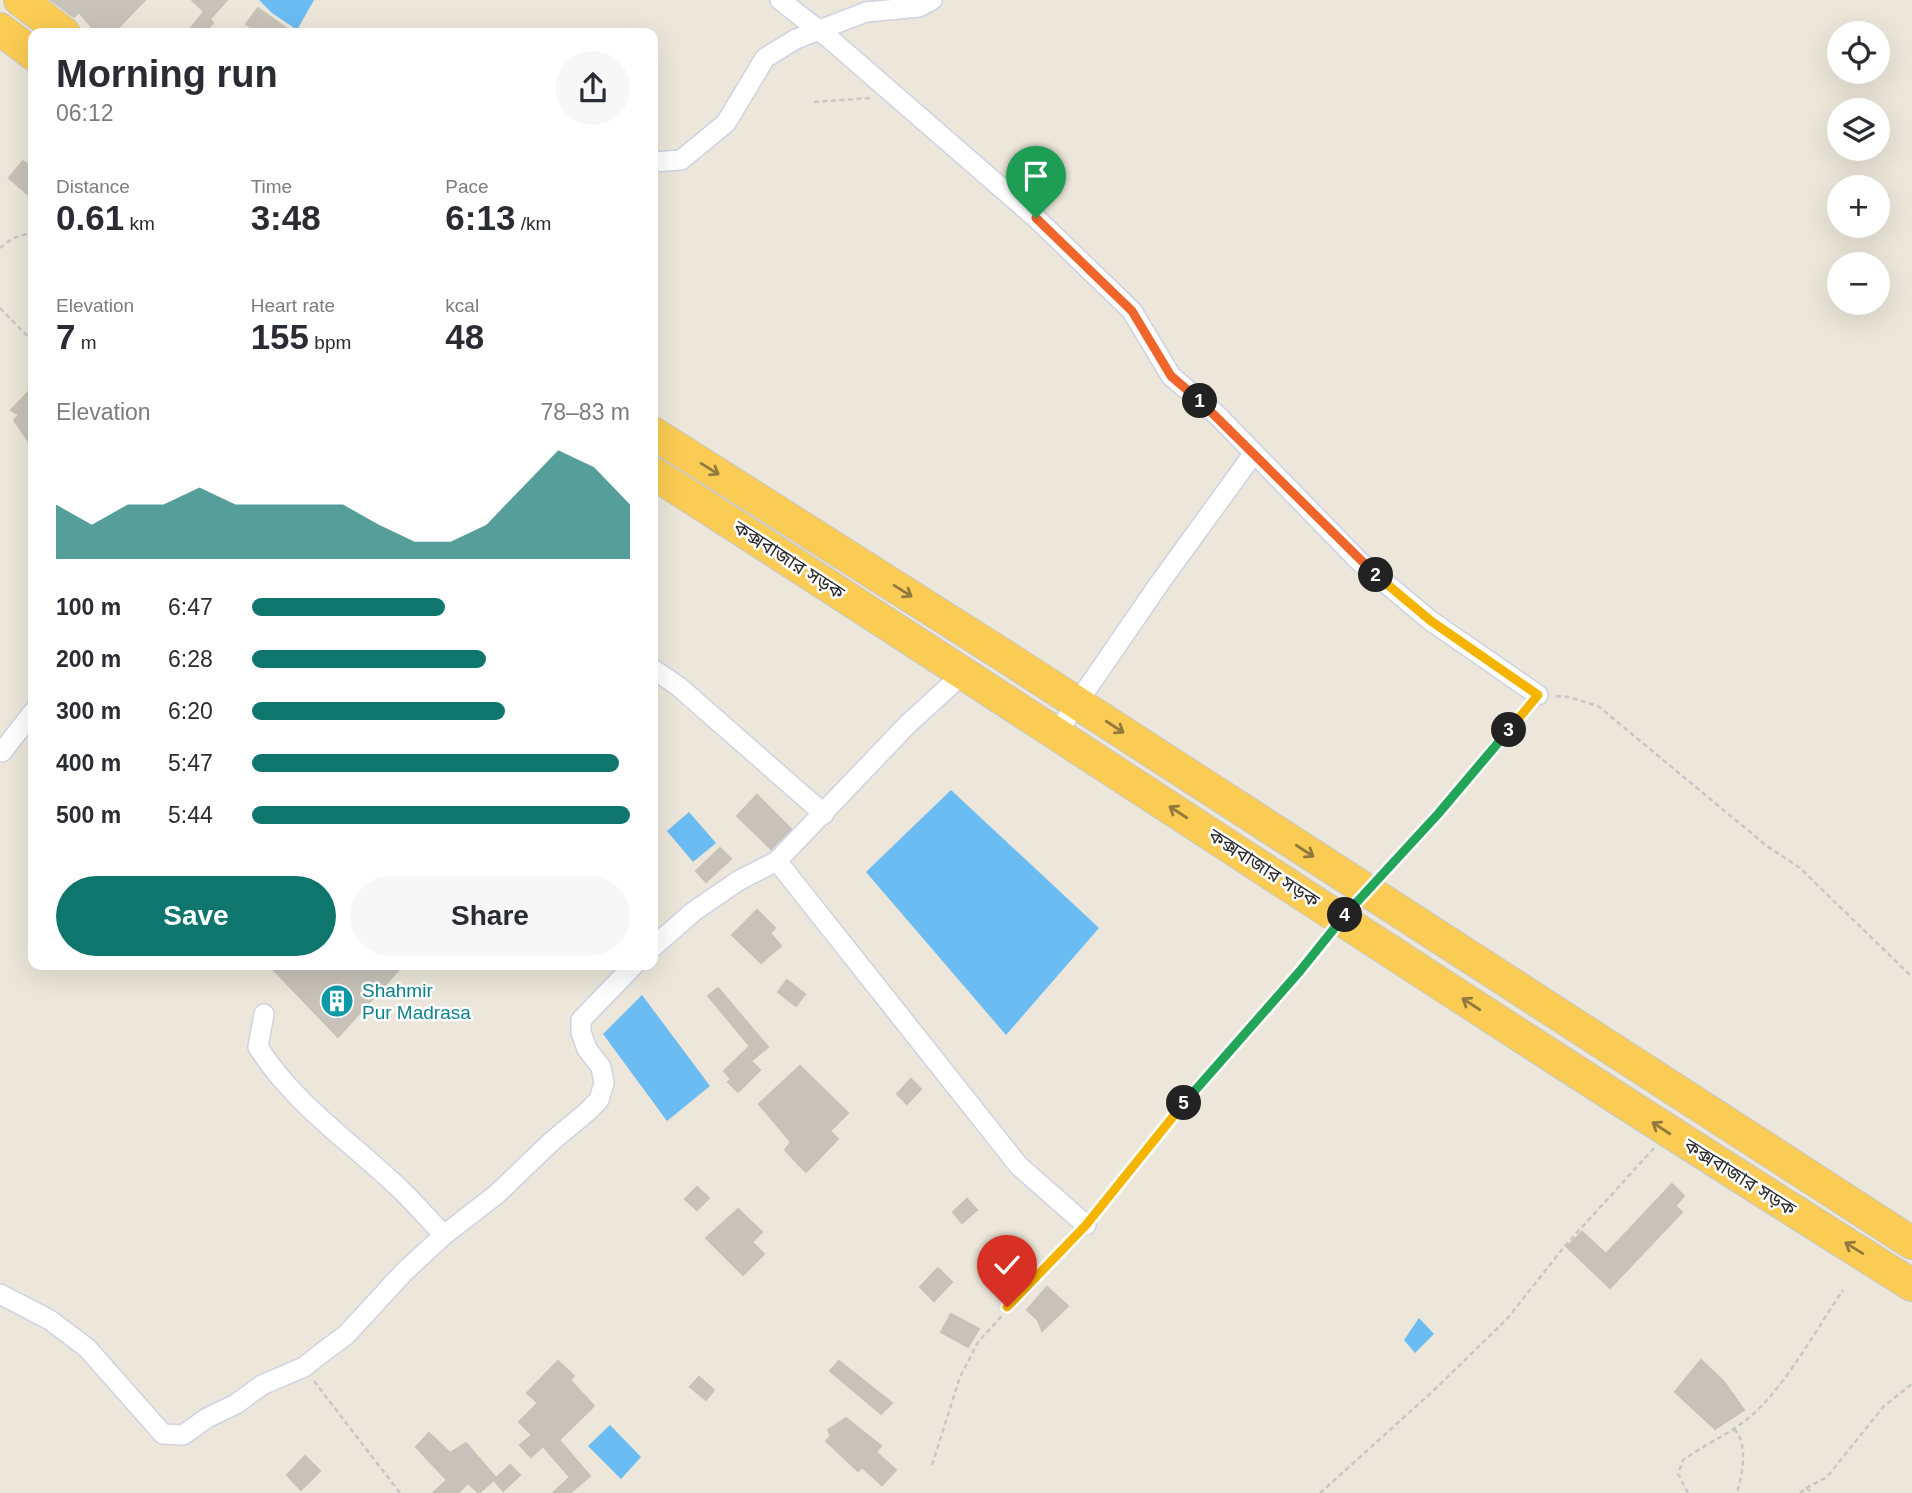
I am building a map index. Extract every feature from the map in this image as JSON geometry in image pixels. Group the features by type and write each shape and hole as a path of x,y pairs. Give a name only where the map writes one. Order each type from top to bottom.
{"highway":[{"path":"20,0 57,28"},
{"path":"0,29 28,50"},
{"name":"কক্সবাজার সড়ক","path":"658,436 1076,702 1912,1243"},
{"name":"কক্সবাজার সড়ক","path":"658,476 965,672 1668,1132 1912,1285"}],"street":[{"path":"780,0 1036,218 1132,311 1171,376 1217,415 1360,561 1431,621 1538,695"},
{"path":"658,162 681,160 726,122 765,58 796,39 820,32 866,12 919,7 932,0"},
{"path":"1056,734 1254,453"},
{"path":"658,672 824,814"},
{"path":"658,943 693,912 738,881 777,861 938,693 965,672"},
{"path":"0,751 2,752 28,718"},
{"path":"777,861 1019,1166 1086,1225"},
{"path":"0,1294 50,1320 87,1349 163,1434 183,1435 207,1418 236,1404 262,1385 304,1367 346,1335 404,1272 444,1235 497,1195 599,1100 604,1083 601,1067 587,1049 581,1032 581,1020 629,970"},
{"path":"264,1014 258,1047 274,1072 318,1116 399,1188 444,1235"}],"path":[{"path":"814,102 895,96"},
{"path":"0,248 13,238 28,234"},
{"path":"0,308 28,337"},
{"path":"1367,891 1538,695 1569,697 1598,706 1767,846 1800,868 1912,977"},
{"path":"932,1465 960,1377 978,1342 1007,1307 1086,1225 1206,1076 1300,971 1342,918"},
{"path":"1320,1493 1507,1320 1564,1247 1668,1132"},
{"path":"1688,1493 1678,1474 1683,1460 1754,1414 1781,1381 1843,1290"},
{"path":"304,1367 400,1493"},
{"path":"1800,1493 1827,1477 1884,1406 1912,1384"},
{"path":"1734,1429 1739,1433 1743,1453 1737,1493"},
{"path":"1807,1488 1812,1493"}],"water":[{"path":"259,0 314,0 298,28 272,13"},
{"path":"951,790 1099,928 1006,1035 866,872"},
{"path":"689,812 716,843 693,862 667,831"},
{"path":"642,995 710,1086 667,1121 603,1034"},
{"path":"1419,1318 1434,1334 1415,1353 1404,1340"},
{"path":"610,1425 641,1457 621,1479 588,1446"}],"building":[{"path":"51,0 145,0 118,28 93,28 79,12 74,17"},
{"path":"192,0 227,0 211,18"},
{"path":"258,8 286,28 252,28 246,24"},
{"path":"203,13 213,23 208,28 191,28"},
{"path":"23,161 28,165 28,195 9,178"},
{"path":"28,392 28,441 14,420 19,415 11,410"},
{"path":"757,795 791,829 771,849 737,816"},
{"path":"720,848 731,859 706,882 696,871"},
{"path":"757,910 775,928 770,933 781,946 761,963 732,935"},
{"name":"Shahmir Pur Madrasa","path":"274,970 399,970 338,1037"},
{"path":"787,980 805,994 796,1006 778,992"},
{"path":"718,988 768,1047 751,1061 760,1070 738,1092 728,1082 740,1071 731,1079 724,1071 750,1046 708,996"},
{"path":"800,1066 848,1113 830,1131 838,1139 806,1172 785,1150 791,1142 759,1104"},
{"path":"911,1079 921,1089 907,1104 897,1094"},
{"path":"1672,1184 1684,1196 1675,1206 1682,1212 1610,1288 1567,1247 1582,1232 1606,1254"},
{"path":"697,1187 709,1198 697,1210 685,1199"},
{"path":"967,1199 977,1210 962,1223 953,1212"},
{"path":"738,1209 762,1232 752,1242 764,1254 743,1275 706,1238"},
{"path":"938,1268 952,1282 934,1301 920,1287"},
{"path":"1047,1287 1068,1306 1042,1331 1038,1320 1027,1310"},
{"path":"951,1314 979,1329 968,1347 941,1332"},
{"path":"1701,1360 1724,1382 1744,1410 1715,1429 1675,1392"},
{"path":"558,1361 574,1376 570,1380 594,1406 559,1440 590,1476 570,1493 553,1493 570,1477 543,1446 531,1457 520,1445 532,1435 519,1422 538,1403 527,1393"},
{"path":"839,1361 892,1403 881,1414 830,1371"},
{"path":"699,1377 714,1390 706,1400 690,1387"},
{"path":"846,1418 881,1446 876,1452 896,1470 882,1485 862,1467 858,1471 826,1441 831,1436 828,1430"},
{"path":"429,1433 450,1453 466,1443 496,1478 510,1465 520,1475 503,1491 494,1480 479,1493 468,1483 458,1493 433,1493 447,1480 416,1447"},
{"path":"305,1456 320,1471 301,1490 287,1475"}],"place":[{"name":"Shahmir Pur Madrasa","path":"337,1001"}],"route":[{"path":"1007,1307 1086,1225 1206,1076 1300,971 1342,918 1438,814 1538,695 1431,621 1360,561 1217,415 1171,376 1132,311 1036,218"}]}
